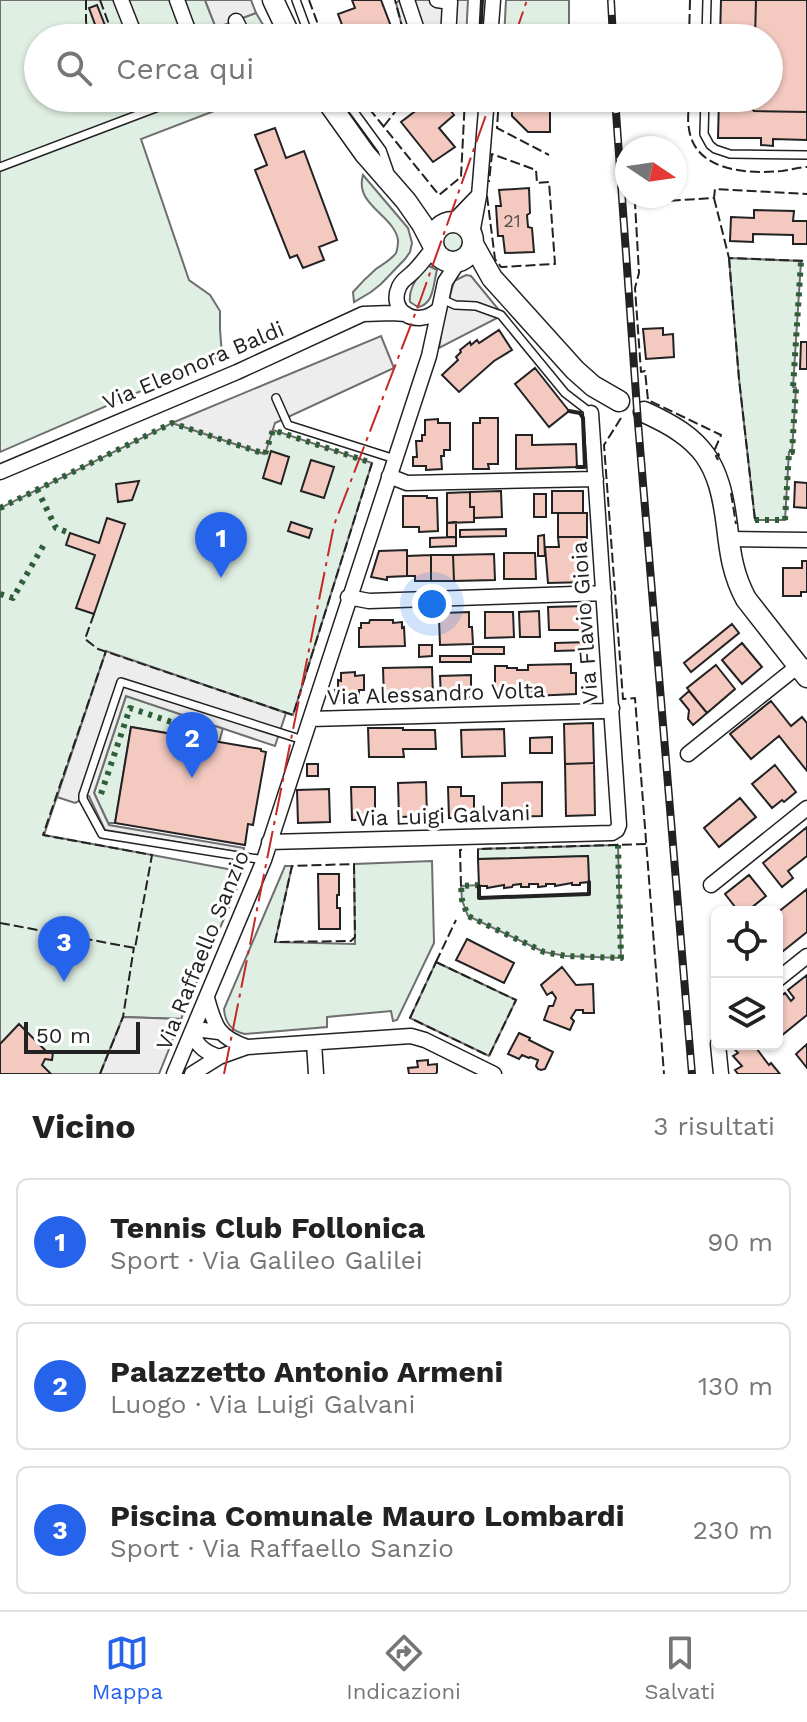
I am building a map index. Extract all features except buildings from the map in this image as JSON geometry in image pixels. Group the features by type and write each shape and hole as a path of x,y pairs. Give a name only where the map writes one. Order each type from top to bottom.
{"main road":[{"path":"273,0 284,24"},
{"path":"335,112 422,224 439,257 459,261 492,278"},
{"path":"401,196 465,225 492,278 575,370 593,386 619,401"},
{"path":"433,246 438,227 452,221"},
{"path":"459,261 468,255 472,239"},
{"path":"644,412 683,433 709,460 721,488 731,562 740,587 746,599 804,669"}],"street":[{"path":"121,0 130,24"},
{"path":"177,0 186,24"},
{"path":"407,0 415,24"},
{"path":"437,0 450,2 449,24"},
{"path":"491,24 493,0"},
{"path":"472,239 486,112"},
{"path":"452,221 479,196"},
{"path":"363,314 388,298 433,246"},
{"path":"411,317 428,317 440,304 446,279 459,261"},
{"path":"399,287 396,298 400,309 411,317 424,345 425,369"},
{"name":"Via Raffaello Sanzio","path":"174,1074 264,860 425,369 440,304"},
{"name":"Via Eleonora Baldi","path":"0,472 237,372 363,314 411,317"},
{"name":"Via Flavio Gioia","path":"591,413 612,708 617,830"},
{"path":"389,476 407,483 596,479"},
{"path":"728,539 807,540"},
{"path":"348,597 369,601 604,593"},
{"path":"688,754 804,669"},
{"name":"Via Alessandro Volta","path":"310,719 604,711 612,708"},
{"path":"711,885 807,808"},
{"name":"Via Luigi Galvani","path":"269,842 612,833 617,830"},
{"path":"780,978 807,956"},
{"path":"207,998 219,1032"},
{"path":"219,1057 197,1045 192,1033 203,1030 219,1032 247,1047"},
{"path":"192,1074 219,1057 247,1047 411,1036 425,1040 488,1073"},
{"path":"314,1043 316,1074"},
{"path":"719,1050 721,1074"}],"lane":[{"path":"296,0 305,24"},
{"path":"706,24 707,0"},
{"path":"0,167 145,112"},
{"path":"354,112 382,150 401,196"},
{"path":"705,112 704,134 715,149 730,154 807,155"},
{"path":"440,304 476,306 501,315 565,393 591,413"},
{"path":"276,398 288,425 395,459"},
{"path":"264,860 102,834 83,795 121,682 303,740"}],"green space":[{"path":"0,0 205,0 214,24 24,24 24,112 211,112 141,139 189,280 210,295 220,311 222,356 0,452"},
{"path":"506,0 569,0 569,24 505,24"},
{"path":"256,13 263,24 227,24"},
{"path":"363,175 408,228 412,243 405,259 381,284 354,302 353,292 396,253 398,245 395,231 364,194"},
{"path":"453,230 462,233 465,242 462,251 453,254 444,251 441,242 444,233"},
{"path":"729,258 801,261 793,387 796,388 785,520 755,520"},
{"path":"427,265 437,270 430,298 418,307 410,302 411,291"},
{"path":"172,423 264,454 273,430 372,463 293,715 106,652 44,835 244,872 181,1019 123,1017 100,1074 0,1074 0,508"},
{"path":"126,696 223,728 219,742 131,727 115,823 108,823 94,793"},
{"path":"618,845 621,958 544,952 468,916 461,886 479,885 479,898 589,894 588,856 478,859 478,849"},
{"path":"432,861 434,943 397,1020 393,1021 391,1011 327,1017 327,1027 245,1034 230,1026 224,1009 285,866 292,866 275,942 355,944 354,864"},
{"path":"436,962 516,1000 489,1056 410,1018"}],"shaded area":[{"path":"205,0 251,0 256,13 227,24 214,24"},
{"path":"400,0 468,0 467,24 401,24 396,3"},
{"path":"471,276 503,315 439,348 454,281"},
{"path":"381,336 394,368 275,423 265,454 172,423"},
{"path":"106,651 286,713 275,746 126,696 94,793 109,825 244,848 243,853 105,830 89,796 75,803 57,797"},
{"path":"123,1017 181,1019 159,1074 100,1074"}],"railway":[{"path":"611,0 612,24"},
{"path":"616,112 638,423 692,1074"}],"hedge":[{"path":"755,520 785,520 796,388 793,388 801,261"},
{"path":"0,508 172,423 265,454 273,430 372,463"},
{"path":"37,489 56,528 70,533"},
{"path":"0,594 13,598 46,541"},
{"path":"101,794 130,708 210,735"},
{"path":"479,885 461,886 468,916 544,952 621,958 618,845"}],"fence":[{"path":"86,0 86,24"},
{"path":"100,0 109,24"},
{"path":"309,0 318,24"},
{"path":"395,0 401,24"},
{"path":"689,24 690,0"},
{"path":"372,112 439,195 461,177 464,112"},
{"path":"384,126 395,112"},
{"path":"498,112 497,128 549,155"},
{"path":"688,112 693,143 712,162 754,172 807,167"},
{"path":"487,196 495,259 501,267 555,264 549,182 537,183 536,170 492,154 489,182"},
{"path":"718,460 715,449 721,435 648,400 645,371 641,372 635,288 639,273 635,203 714,198 715,189 807,194"},
{"path":"714,198 729,258 807,261"},
{"path":"729,258 755,520"},
{"path":"621,418 604,445 623,699 635,698 664,1074"},
{"path":"94,614 85,639 98,649 293,715 372,463"},
{"path":"731,493 736,524"},
{"path":"0,923 135,948 152,855 43,835 106,651"},
{"path":"478,859 478,849 646,844"},
{"path":"461,886 460,850 466,849"},
{"path":"354,864 355,937 351,941 275,942 292,866 354,864"},
{"path":"436,962 456,920"},
{"path":"100,1074 123,1017 134,947"},
{"path":"436,962 516,1000 489,1056 410,1018 436,962"}],"wall":[{"path":"481,24 482,0"},
{"path":"569,411 580,413 583,418 585,467 577,467"},
{"path":"479,886 479,898 589,894 589,882"}],"power":[{"path":"519,24 527,0"},
{"path":"224,1074 334,525 420,301 487,112"}],"place":[{"name":"Tennis Club Follonica","path":"221,578"},
{"name":"Palazzetto Antonio Armeni","path":"192,778"},
{"name":"Piscina Comunale Mauro Lombardi","path":"64,982"}]}
